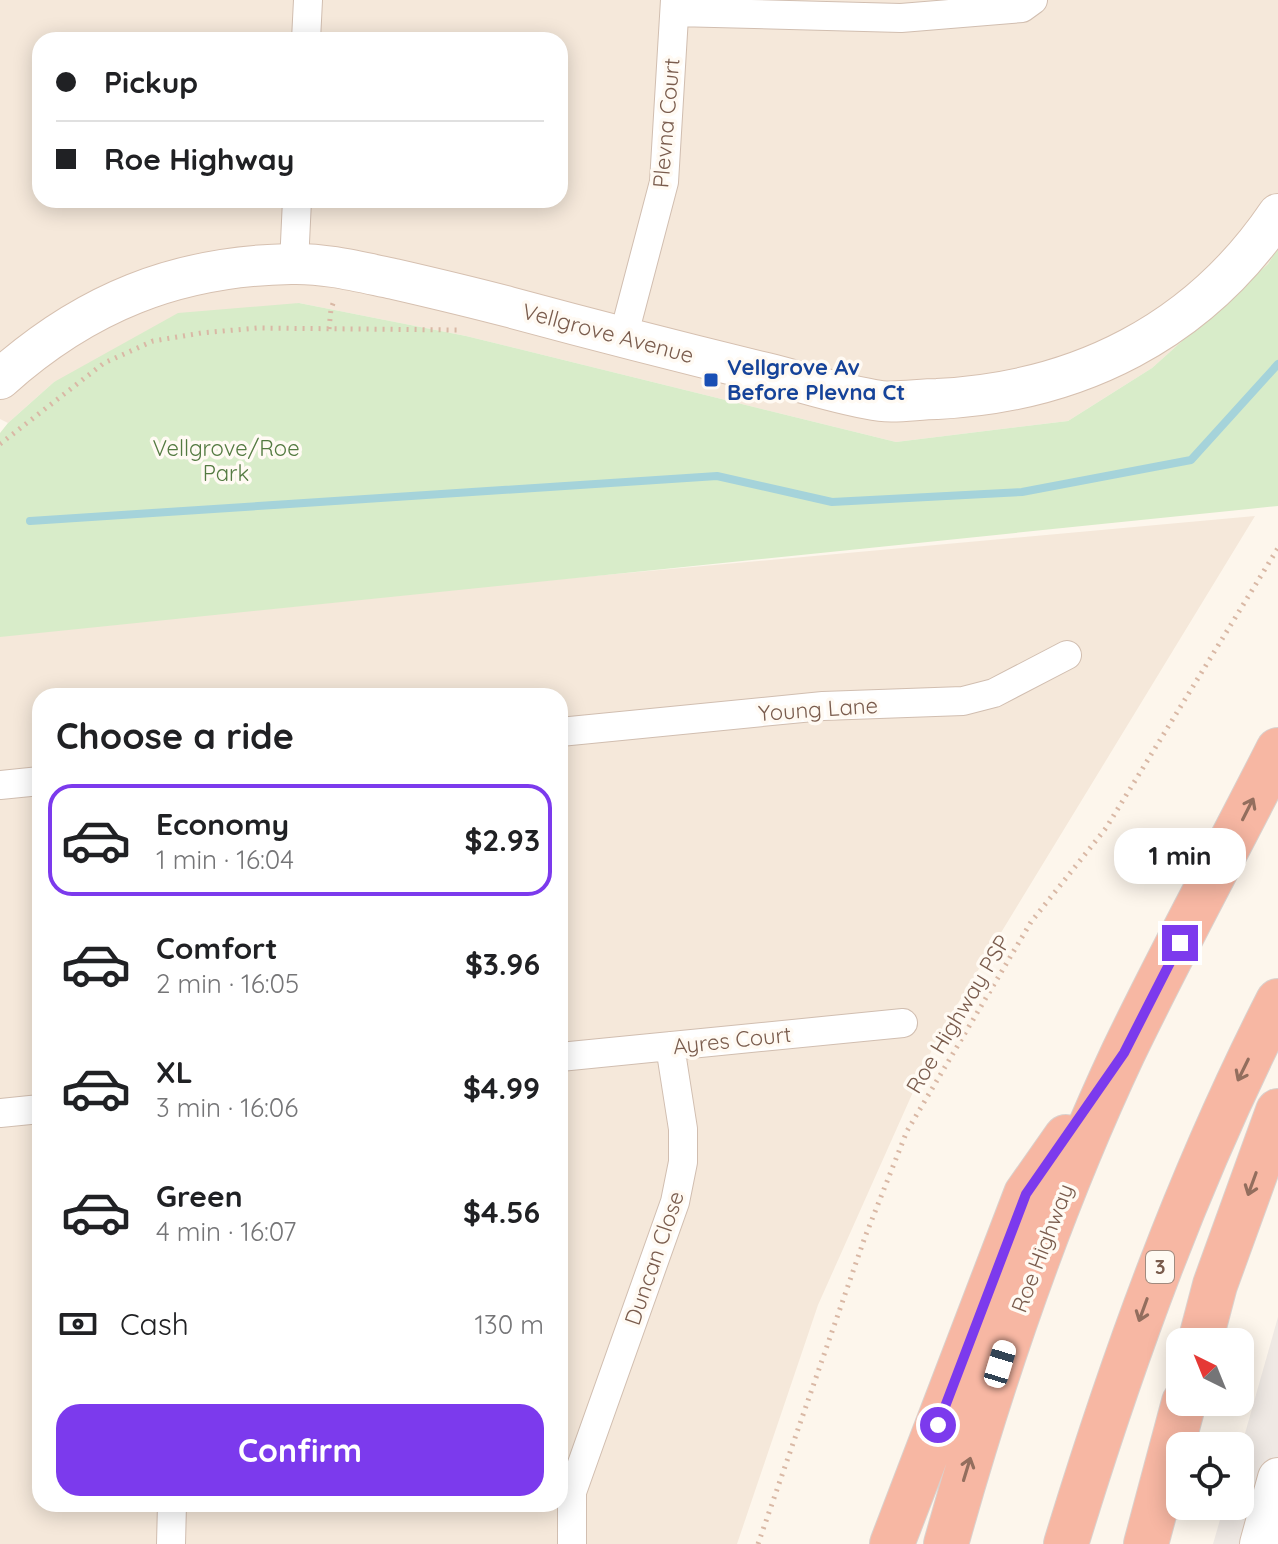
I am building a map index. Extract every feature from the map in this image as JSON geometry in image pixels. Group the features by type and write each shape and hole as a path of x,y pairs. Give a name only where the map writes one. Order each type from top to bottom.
{"highway":[{"name":"Roe Highway","path":"946,1544 1009,1335 1063,1192 1124,1053 1278,750"},
{"name":"3","path":"1066,1544 1146,1303 1228,1102 1278,1001"},
{"path":"892,1544 1026,1194 1124,1053"},
{"path":"1204,1328 1215,1285 1278,1111"},
{"path":"1146,1544 1180,1416"}],"street":[{"path":"306,32 308,0"},
{"path":"675,6 901,18 1022,8 1033,0"},
{"name":"Plevna Court","path":"623,338 664,182 675,6"},
{"path":"294,264 297,208"},
{"name":"Vellgrove Avenue","path":"0,379 47,340 93,312 158,283 237,267 294,264 342,268 465,295 623,338 882,401 979,397 1069,377 1144,343 1209,296 1257,245 1278,214"},
{"name":"Young Lane","path":"568,731 823,706 963,701 994,693 1067,655"},
{"path":"0,785 32,782"},
{"name":"Ayres Court","path":"568,1056 903,1023"},
{"name":"Duncan Close","path":"572,1544 571,1459 675,1202 683,1162 683,1129 670,1046"},
{"path":"0,1113 32,1110"},
{"path":"1260,1544 1278,1478"},
{"path":"171,1544 172,1512"}],"path":[{"name":"Roe Highway PSP","path":"758,1544 865,1237 907,1131 1031,922 1106,828 1278,548"}],"shaded area":[{"path":"0,0 1278,0 1278,248 1268,264 1152,368 1068,421 896,442 466,336 299,303 54,382 8,423 0,419"},
{"path":"1255,516 938,1036 818,1305 737,1544 0,1544 0,630"},
{"path":"1278,1317 1278,1544 1213,1544 1220,1520 1254,1520 1254,1432 1245,1432 1250,1416 1254,1416 1254,1402"}],"green space":[{"name":"Vellgrove/Roe Park","path":"1278,248 1278,506 0,637 0,433 54,382 178,313 299,303 466,336 896,442 1068,421 1152,368 1268,264"}],"waterway":[{"path":"30,521 717,476 832,502 1022,492 1191,460 1278,364"}],"place":[{"name":"Vellgrove Av Before Plevna Ct","path":"711,380"}],"route":[{"path":"938,1425 1026,1194 1124,1053 1180,943"}]}
